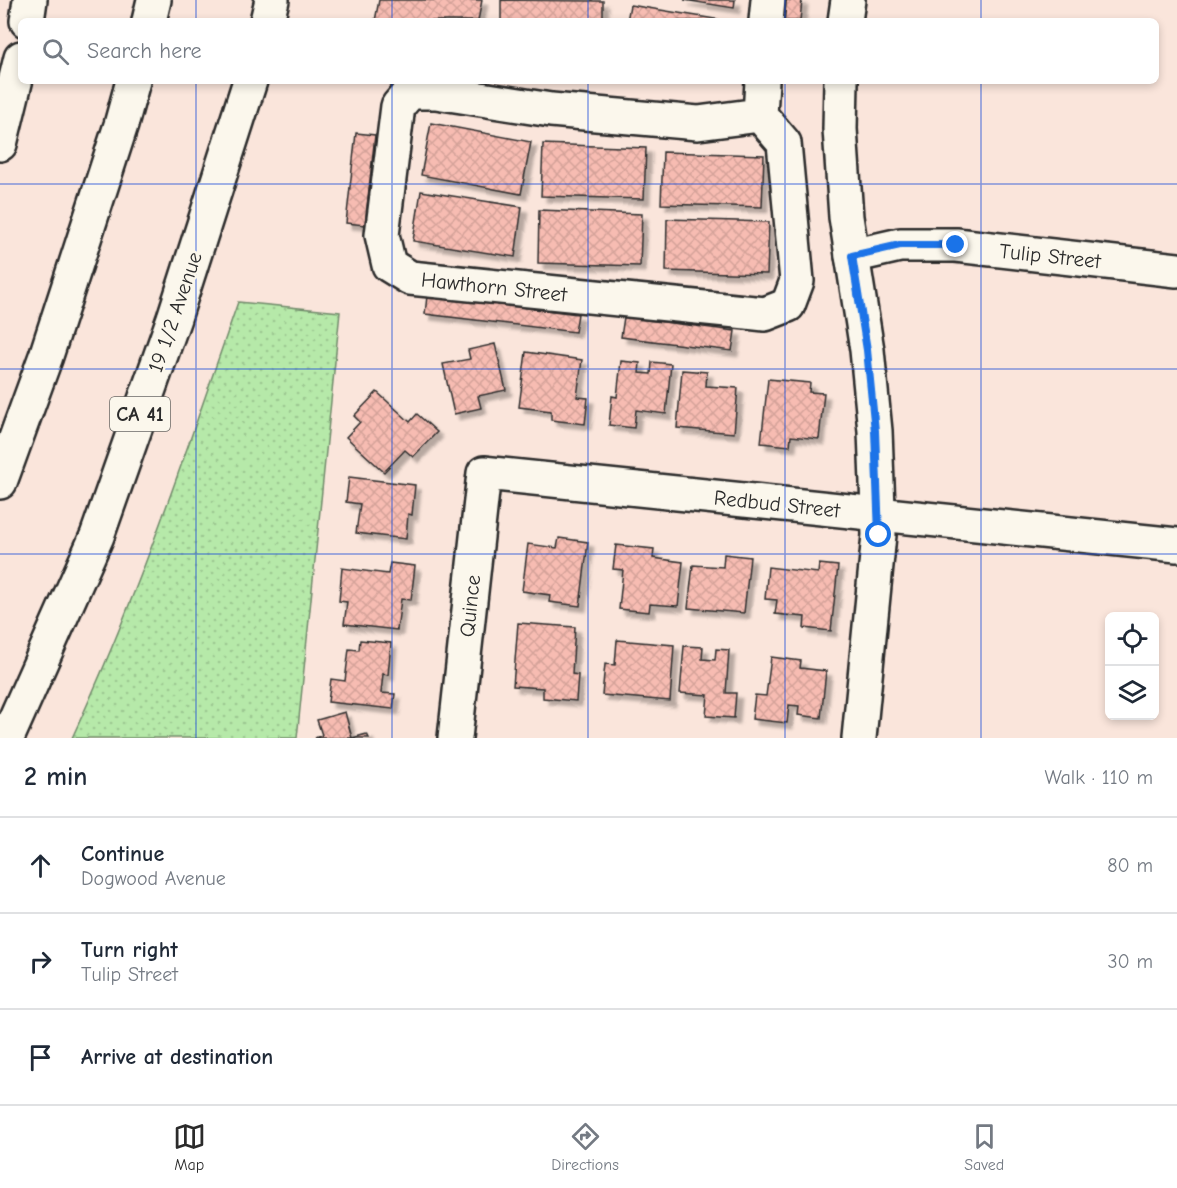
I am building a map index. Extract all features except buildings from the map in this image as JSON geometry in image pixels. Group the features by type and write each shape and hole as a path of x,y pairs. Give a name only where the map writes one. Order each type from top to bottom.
{"main road":[{"path":"27,18 30,0"},
{"path":"150,18 154,0"},
{"path":"268,18 272,0"},
{"path":"766,18 768,0"},
{"path":"845,18 848,0"},
{"path":"0,144 18,70"},
{"path":"0,482 46,356 132,84"},
{"name":"19 1/2 Avenue","path":"7,738 97,536 174,318 249,84"},
{"path":"760,115 762,84"},
{"path":"841,84 840,129 846,217 868,362 875,431 879,535 859,738"},
{"name":"Hawthorn Street","path":"410,92 436,92 551,110 698,123 760,115 784,144 797,282 788,305 765,314 410,278 388,264 382,235 398,106 410,92"},
{"name":"Tulip Street","path":"852,256 900,245 956,245 1177,270"},
{"name":"Redbud Street","path":"484,473 1177,545"},
{"name":"Quince","path":"455,738 484,473"}],"green space":[{"path":"238,302 340,312 297,738 72,738 140,577"}],"route":[{"path":"879,535 875,431 867,350 852,256 900,245 956,245"}]}
